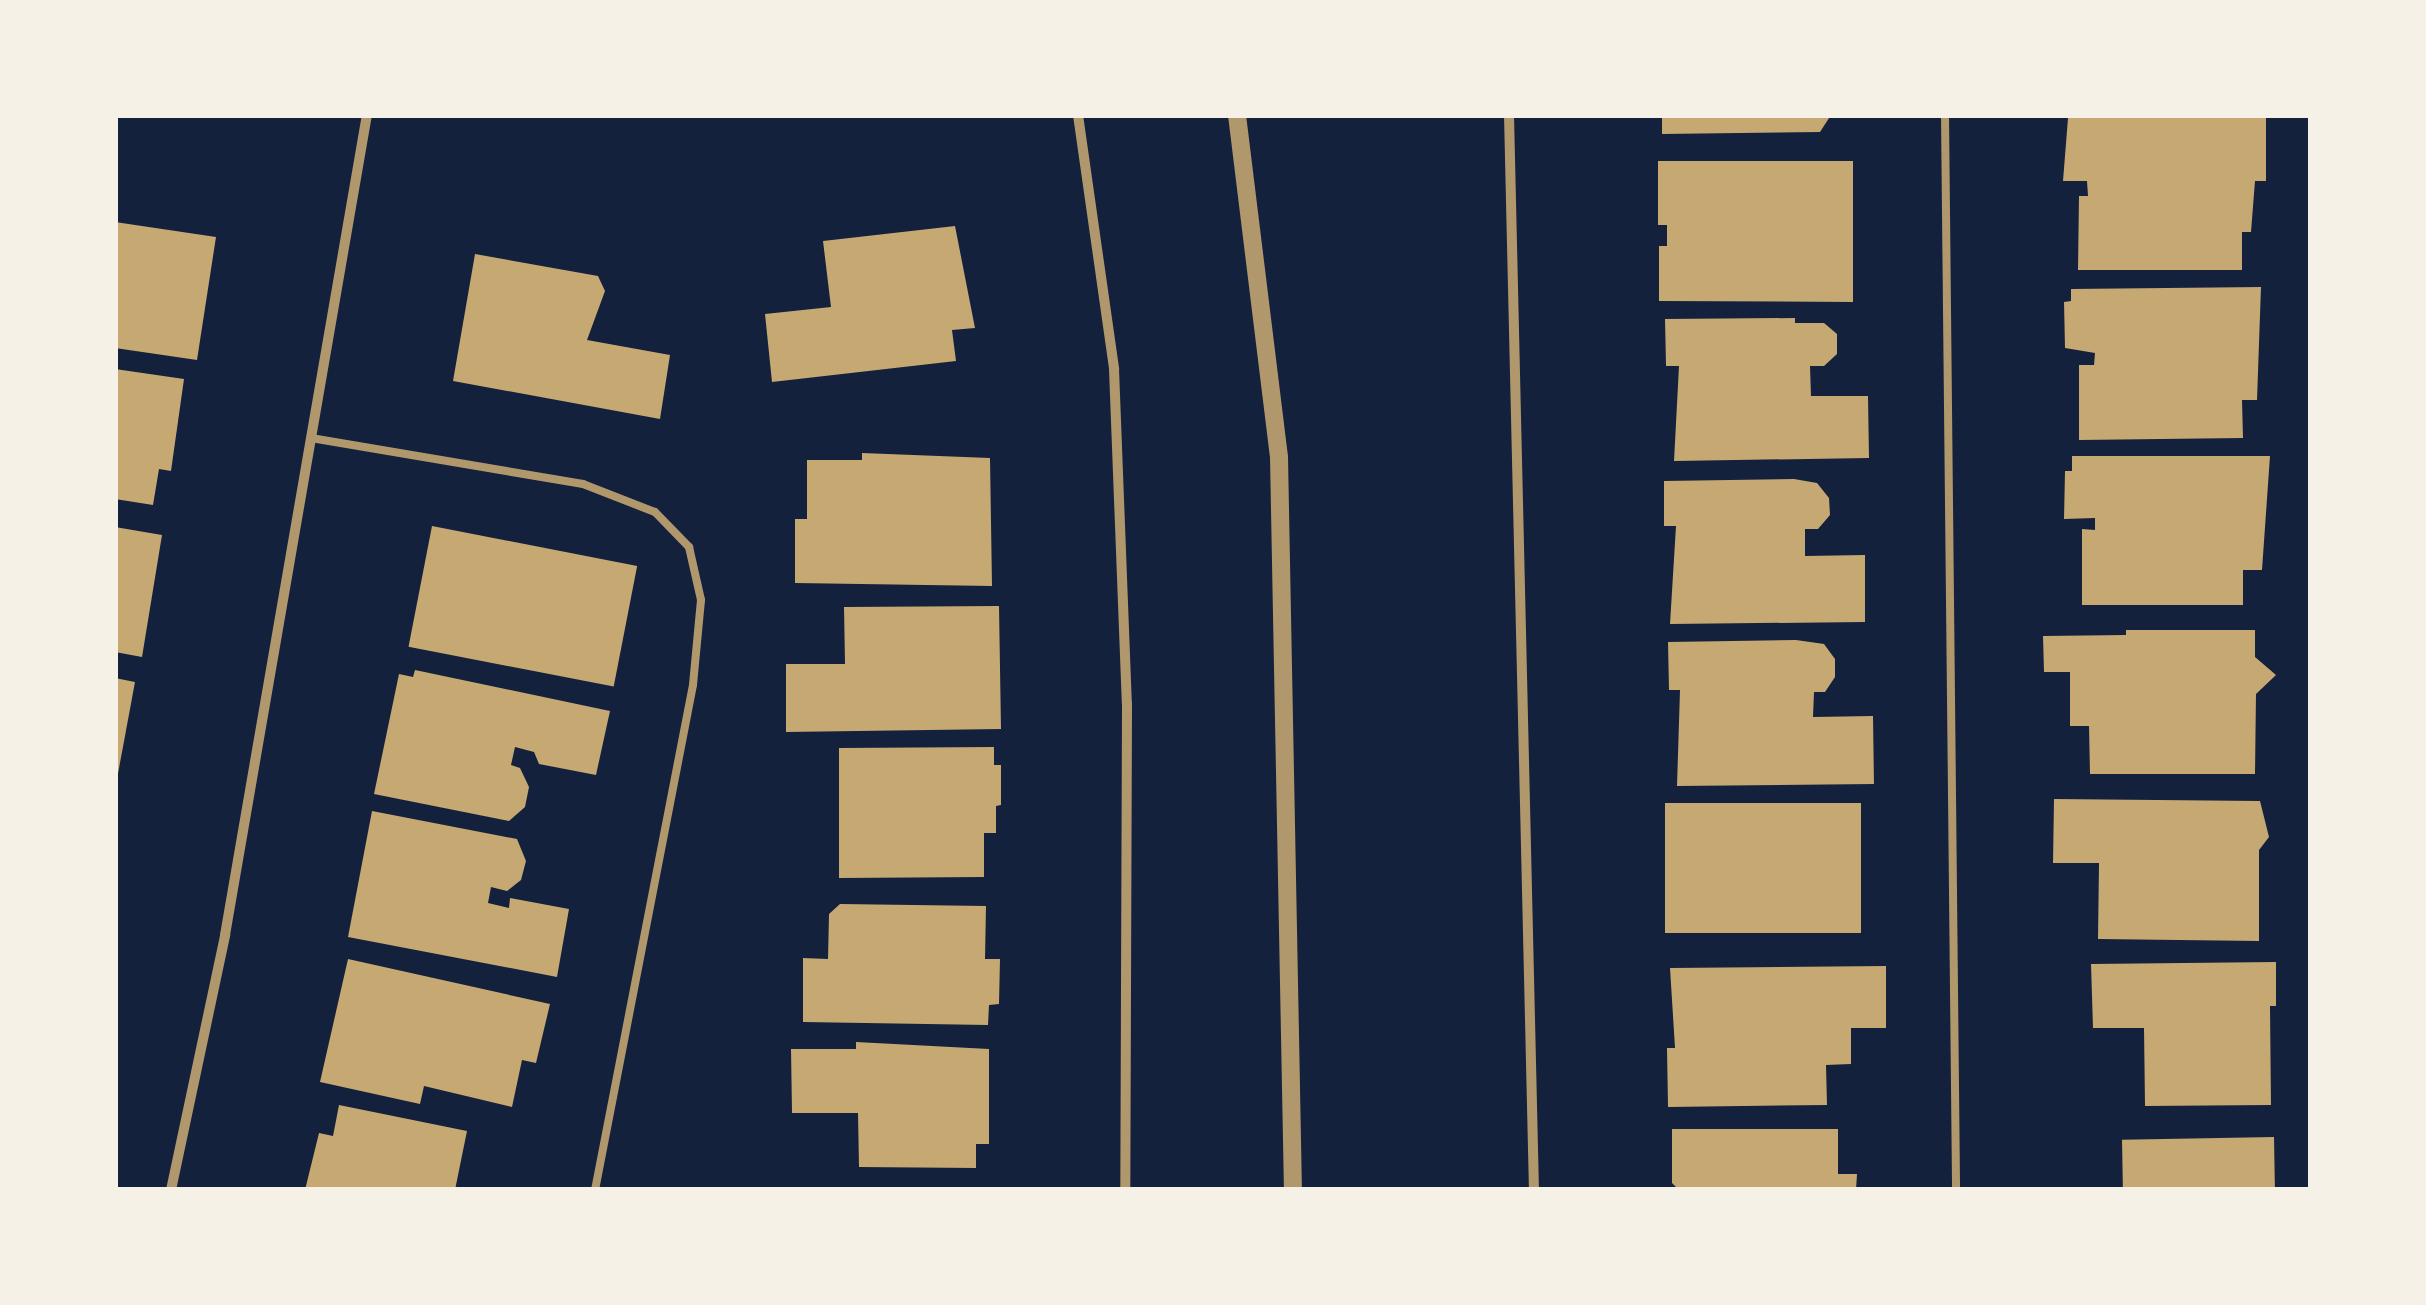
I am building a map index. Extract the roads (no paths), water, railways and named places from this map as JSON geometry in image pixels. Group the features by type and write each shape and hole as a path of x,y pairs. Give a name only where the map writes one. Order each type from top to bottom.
{"street":[{"path":"171,1190 225,935 366,115"},
{"path":"1078,115 1114,368 1126,704 1125,1190"},
{"path":"1237,115 1280,457 1292,1190"},
{"path":"1509,115 1534,1190"}],"lane":[{"path":"1945,115 1956,1190"},
{"path":"311,438 583,484 655,512 688,547 701,600 693,685 595,1190"}]}
